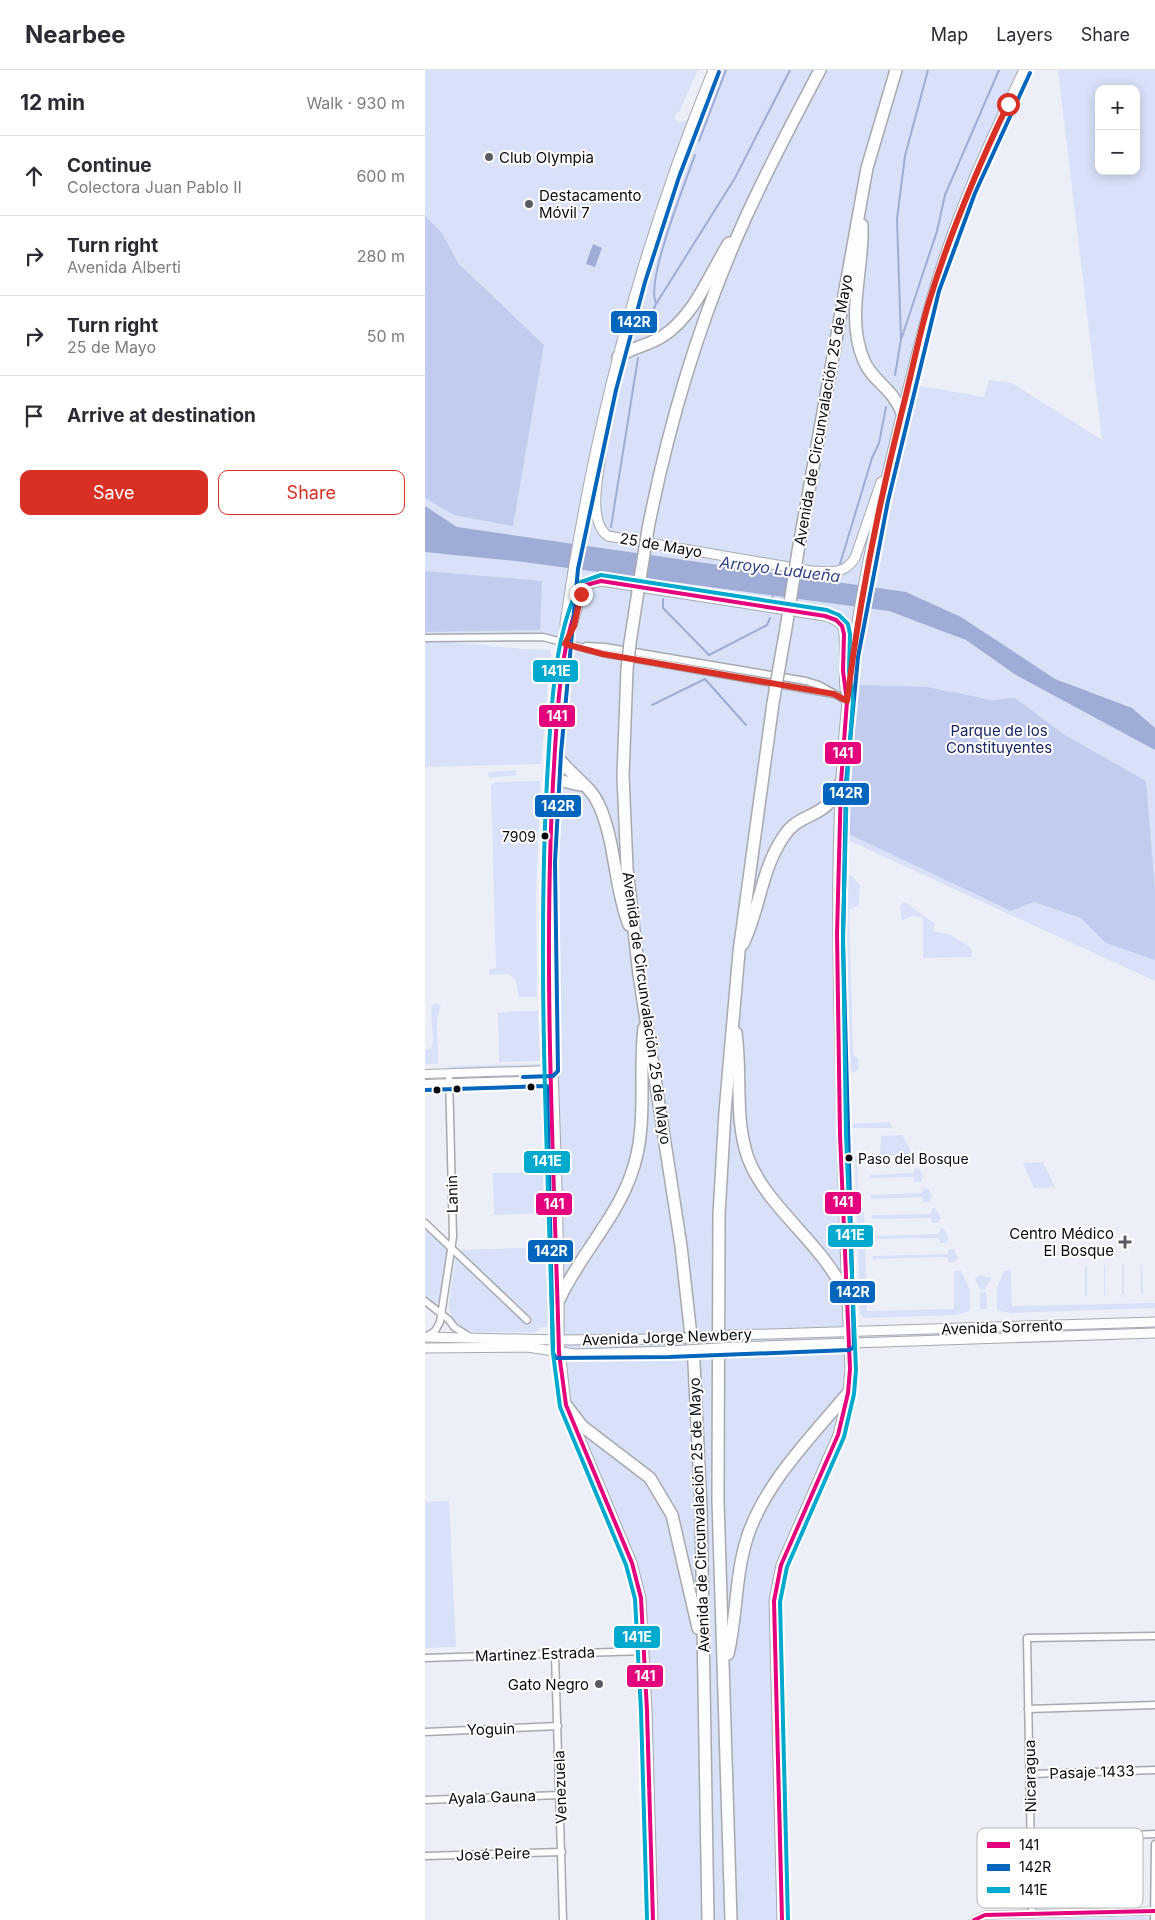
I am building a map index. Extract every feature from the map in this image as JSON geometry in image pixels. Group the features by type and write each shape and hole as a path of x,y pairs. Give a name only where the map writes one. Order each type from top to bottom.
{"highway":[{"name":"Avenida de Circunvalación 25 de Mayo","path":"708,1920 704,1659 694,1363 681,1246 635,939 624,820 627,669 648,529 662,459 679,396 705,318 744,221 767,170 820,70"},
{"name":"Avenida de Circunvalación 25 de Mayo","path":"731,1920 719,1501 718,1300 725,1112 733,1014 739,952 785,628 860,203 870,159 896,70"},
{"path":"860,203 861,252 855,305 858,344 865,364 894,395 902,413"},
{"path":"618,357 631,349 655,342 687,314 744,221"},
{"path":"555,753 565,769 588,789 599,804 621,905 635,939"},
{"path":"553,779 573,782 588,789"},
{"path":"739,952 753,925 756,906 770,861 784,835 801,818 817,812 829,803 841,782"},
{"path":"559,1300 631,1175 640,1139 642,1116 641,1048 645,1014"},
{"path":"733,1014 739,1057 741,1124 748,1159 767,1190 828,1262 847,1298"},
{"path":"724,1673 730,1647 741,1562 757,1508 774,1484 848,1393"},
{"path":"566,1405 582,1426 651,1478 672,1516 690,1585 704,1659"}],"main road":[{"path":"653,1920 645,1651 641,1598 632,1563 566,1405 559,1353 549,862 555,753 566,642 565,623 579,533 604,412 662,204 713,70"},
{"path":"782,1920 774,1602 781,1565 838,1435 848,1393 849,1344 841,1134 837,934 841,782 847,701 857,623 888,464 928,305 952,234 980,162 1024,70"},
{"name":"25 de Mayo","path":"604,412 596,518 602,532 618,539 812,571 843,570 849,567 855,558 871,506 888,464"},
{"path":"566,642 574,626 581,594 586,585 601,581 825,616 836,620 842,626 844,634 843,671 847,701"},
{"name":"Avenida Sorrento","path":"848,1331 1155,1322"},
{"name":"Avenida Jorge Newbery","path":"426,1337 559,1340 669,1339 848,1331"},
{"name":"Avenida Sorrento","path":"849,1344 1155,1333"},
{"name":"Avenida Jorge Newbery","path":"425,1348 527,1347 559,1353 849,1344"}],"street":[{"path":"425,638 534,636 566,642 575,647 605,647 806,681 819,685 847,701"},
{"path":"425,1074 552,1075"},
{"name":"Lanin","path":"442,1313 452,1250 449,1074"},
{"path":"425,1084 552,1075"},
{"path":"425,1223 527,1320"},
{"path":"425,1301 442,1313 454,1327 473,1338"},
{"path":"426,1337 438,1327 442,1313"},
{"name":"Nicaragua","path":"1031,1828 1027,1638 1155,1636"},
{"name":"Martinez Estrada","path":"425,1658 645,1651"},
{"name":"Venezuela","path":"555,1654 563,1920"},
{"path":"1028,1709 1155,1705"},
{"name":"Yoguin","path":"425,1732 558,1726"},
{"name":"Pasaje 1433","path":"1030,1774 1155,1770"},
{"name":"Ayala Gauna","path":"425,1800 560,1795"},
{"path":"1154,1920 1155,1844"},
{"name":"José Peire","path":"425,1856 562,1852"},
{"name":"Nicaragua","path":"1033,1908 1033,1914"},
{"path":"974,1920 985,1915 1154,1911"}],"green space":[{"name":"Parque de los Constituyentes","path":"425,70 698,70 679,112 675,115 675,120 680,122 693,119 713,70 1024,70 952,234 909,384 984,397 989,380 1012,383 1102,440 1058,70 1155,70 1155,981 839,836 850,1369 838,1435 781,1565 774,1601 782,1920 653,1920 641,1598 562,1380 549,862 565,644 543,637 425,638"},
{"path":"425,216 442,233 458,263 544,345 513,526 454,515 425,498"},
{"path":"425,571 542,581 540,630 425,632"},
{"path":"425,641 551,650 541,764 425,767"},
{"name":"Parque de los Constituyentes","path":"860,685 927,687 992,700 1015,698 1063,734 1146,781 1155,891 1155,960 1106,943 1081,918 1034,902 1011,911 849,834 854,739"},
{"path":"516,770 516,775 490,778 487,772"},
{"path":"540,781 536,897 537,997 519,997 516,980 509,974 489,975 489,969 496,968 491,786 495,782"},
{"path":"543,781 547,789 544,865 545,996 541,998 540,866"},
{"path":"852,876 860,885 859,905 849,910 853,1055 858,1059 859,1068 854,1073 848,1070 847,1067 841,882 845,877"},
{"path":"902,903 906,903 935,924 933,931 951,935 971,948 972,957 923,958 923,918 913,916 902,920 900,908"},
{"path":"434,1004 441,1005 437,1019 438,1064 425,1064 425,1051 431,1048 433,1042 431,1007"},
{"path":"538,1011 540,1061 499,1062 498,1013"},
{"path":"542,1028 546,1037 548,1054 541,1067 452,1070 447,1066 542,1064"},
{"path":"539,1074 539,1077 459,1080 458,1077"},
{"path":"890,1122 892,1127 890,1128 845,1128 848,1124"},
{"path":"902,1135 913,1154 912,1160 906,1161 904,1155 880,1156 881,1136"},
{"path":"862,1156 862,1162 857,1163 858,1212 864,1212 867,1311 954,1309 954,1271 961,1271 970,1290 970,1311 956,1315 864,1318 860,1313 855,1157"},
{"path":"1043,1162 1055,1187 1034,1188 1023,1163"},
{"path":"914,1168 919,1169 923,1176 921,1182 914,1182 914,1177 870,1178 870,1175 914,1173"},
{"path":"543,1172 544,1213 494,1215 493,1173"},
{"path":"923,1188 928,1189 932,1196 929,1202 923,1202 922,1197 871,1199 871,1195 922,1193"},
{"path":"935,1208 941,1218 938,1223 932,1223 931,1218 872,1219 872,1215 931,1214 932,1209"},
{"path":"425,1228 447,1252 441,1301 435,1304 425,1295"},
{"path":"943,1228 949,1238 946,1243 940,1243 939,1238 872,1239 872,1236 939,1234 940,1229"},
{"path":"545,1247 548,1327 540,1327 537,1332 475,1332 465,1329 457,1323 451,1315 449,1305 455,1261 461,1250"},
{"path":"948,1249 954,1249 958,1257 955,1262 948,1262 948,1257 873,1259 873,1256 948,1254"},
{"path":"1141,1263 1142,1265 1143,1295 1141,1294"},
{"path":"1104,1264 1105,1266 1105,1296 1104,1295"},
{"path":"1122,1264 1124,1265 1124,1295 1122,1294"},
{"path":"1085,1265 1087,1267 1087,1297 1085,1296"},
{"path":"1011,1270 1012,1306 1155,1303 1155,1308 1010,1313 997,1310 997,1288 1004,1271"},
{"path":"979,1275 991,1278 985,1289 980,1289 975,1279"},
{"path":"986,1292 987,1309 980,1309 980,1293"},
{"path":"1155,1326 1155,1329 867,1339 867,1336"},
{"path":"449,1501 456,1647 425,1648 425,1502"},
{"path":"1144,1916 1150,1920 1010,1920"}],"shaded area":[{"path":"593,244 602,248 595,267 586,264"},
{"name":"Arroyo Ludueña","path":"425,506 457,527 906,592 961,617 1055,679 1132,708 1155,728 1155,750 1016,675 966,640 889,611 516,561 425,552"}],"waterway":[{"path":"699,141 726,70"},
{"path":"643,333 656,304 735,178 790,70"},
{"path":"895,375 901,339 897,219 905,156 928,70"},
{"path":"902,337 937,231 945,195 999,70"},
{"path":"656,303 654,292 661,254 695,155"},
{"path":"611,527 638,358"},
{"path":"840,564 872,458 879,443 886,407"},
{"path":"772,601 773,593"},
{"path":"663,599 663,608 709,655"},
{"path":"709,655 767,625 770,618"},
{"path":"705,679 746,725"},
{"path":"652,705 705,679"}],"transit line":[{"name":"142R","path":"523,1077 553,1076 558,1071 555,862 561,753 578,569 616,390 645,282 679,177 719,72"},
{"name":"142R","path":"425,1090 547,1086 553,1353 556,1358 669,1357 849,1350 854,1347 843,943 846,783 858,657 888,501 939,291 975,193 1030,73"},
{"name":"141E","path":"647,1920 641,1711 635,1599 626,1565 560,1407 553,1353 543,995 544,852 550,731 559,652 571,604 581,582 601,575 827,610 839,615 848,624 850,634 849,671 853,701 847,782 843,934 846,1135 856,1370 854,1394 844,1437 787,1567 780,1602 788,1920"},
{"name":"141","path":"653,1920 647,1711 641,1598 632,1563 566,1405 559,1353 549,996 550,854 553,783 564,655 577,607 586,585 601,581 825,616 836,620 842,626 844,634 843,671 847,701 841,782 837,934 840,1135 850,1369 848,1393 838,1435 781,1565 774,1601 782,1920"},
{"name":"141","path":"974,1920 985,1915 1155,1911"}],"place":[{"name":"Club Olympia","path":"489,157"},
{"name":"Destacamento Móvil 7","path":"529,204"},
{"name":"7909","path":"545,836"},
{"name":"Paso del Bosque","path":"849,1158"},
{"name":"Centro Médico El Bosque","path":"1125,1242"},
{"name":"Gato Negro","path":"599,1684"}],"route":[{"path":"581,594 574,626 565,644 603,654 834,694 847,701 857,623 888,464 928,305 952,234 980,162 1008,104"}]}
